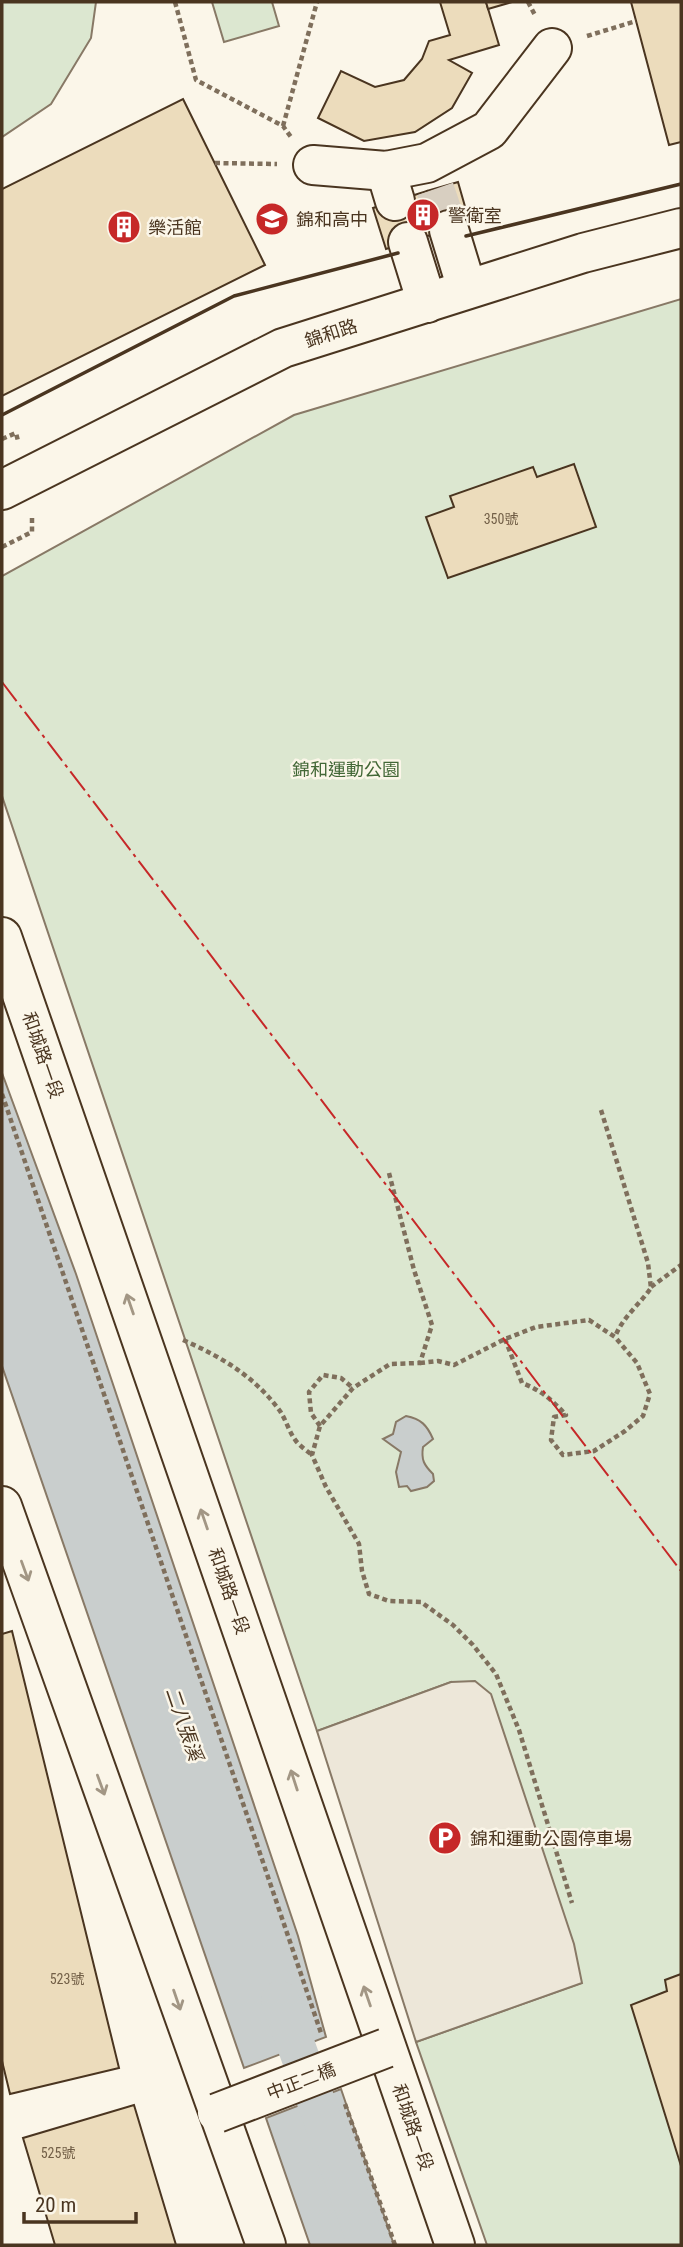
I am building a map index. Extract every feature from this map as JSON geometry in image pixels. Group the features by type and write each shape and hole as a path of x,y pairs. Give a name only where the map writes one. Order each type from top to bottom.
{"street":[{"path":"313,165 391,186 431,176 489,130 552,47"},
{"name":"錦和路","path":"2,489 284,348 583,253 681,228"},
{"path":"449,230 467,289"},
{"path":"408,242 426,303"},
{"name":"和城路一段","path":"2,937 455,2245"},
{"path":"2,1506 266,2245"},
{"name":"中正二橋","path":"217,2113 386,2048"}],"path":[{"path":"175,2 196,80 283,126 313,165"},
{"path":"283,126 317,2"},
{"path":"552,47 636,21"},
{"path":"215,163 313,165"},
{"path":"2,1094 322,2037"},
{"path":"601,1110 648,1263 651,1288"},
{"path":"388,1173 432,1325 420,1363"},
{"path":"615,1338 620,1324 651,1288 681,1265"},
{"path":"135,1320 215,1354 264,1391 282,1414 296,1441 312,1455 326,1487 359,1544 362,1571 369,1594 389,1601 421,1602 453,1625 496,1674 519,1730 572,1903"},
{"path":"312,1455 320,1426 353,1388 390,1364 438,1361 454,1365 505,1339 536,1327 589,1320 615,1338 637,1363 650,1394 643,1416 594,1451 563,1455 551,1440 554,1417 566,1415 536,1388 522,1383 505,1339"},
{"path":"320,1426 311,1413 309,1392 323,1375 341,1378 353,1388"},
{"path":"345,2103 395,2245"}],"green space":[{"path":"2,2 96,2 91,38 51,104 2,137"},
{"path":"212,2 272,2 279,26 224,42"},
{"name":"錦和運動公園","path":"681,299 681,2245 487,2245 416,2042 581,1983 578,1969 451,1682 317,1731 2,796 2,576 294,415"}],"shaded area":[{"name":"錦和運動公園停車場","path":"475,1681 491,1694 574,1944 582,1983 416,2042 317,1731 451,1682"}],"water":[{"path":"2,1073 76,1274 298,1936 326,2037 244,2068 2,1366"},
{"path":"406,1416 423,1423 433,1439 423,1447 422,1455 434,1481 427,1487 411,1491 407,1486 399,1487 396,1472 401,1452 383,1439 393,1434 396,1422"},
{"path":"341,2089 394,2245 310,2245 266,2118"}],"building":[{"path":"440,2 486,2 499,45 449,60 472,73 452,108 415,132 364,141 318,118 341,71 375,87 404,80 422,59 429,41 450,35"},
{"path":"486,2 512,2 488,9"},
{"path":"631,2 681,2 681,142 669,145"},
{"name":"樂活館","path":"183,99 265,265 2,396 2,189"},
{"path":"458,182 470,224 440,232 427,191"},
{"name":"警衛室","path":"427,191 440,232 418,239 405,198"},
{"path":"405,198 418,239 386,249 373,208"},
{"path":"574,464 596,527 448,578 426,517 454,507 450,496 533,467 537,477"},
{"path":"12,1631 119,2068 10,2094 2,2061 2,1634"},
{"path":"681,1974 681,2166 631,2005 667,1991 665,1980"},
{"path":"134,2105 176,2245 55,2245 23,2138"}],"waterway":[{"name":"二八張溪","path":"280,2000 367,2245"}],"tunnel":[{"path":"435,189 449,230"}],"wall":[{"path":"466,236 681,184"},
{"path":"2,415 234,296 398,253"}],"power":[{"path":"2,682 681,1571"}],"place":[{"name":"警衛室","path":"423,215"},
{"name":"錦和高中","path":"272,219"},
{"name":"樂活館","path":"124,227"},
{"name":"錦和運動公園停車場","path":"445,1838"}]}
